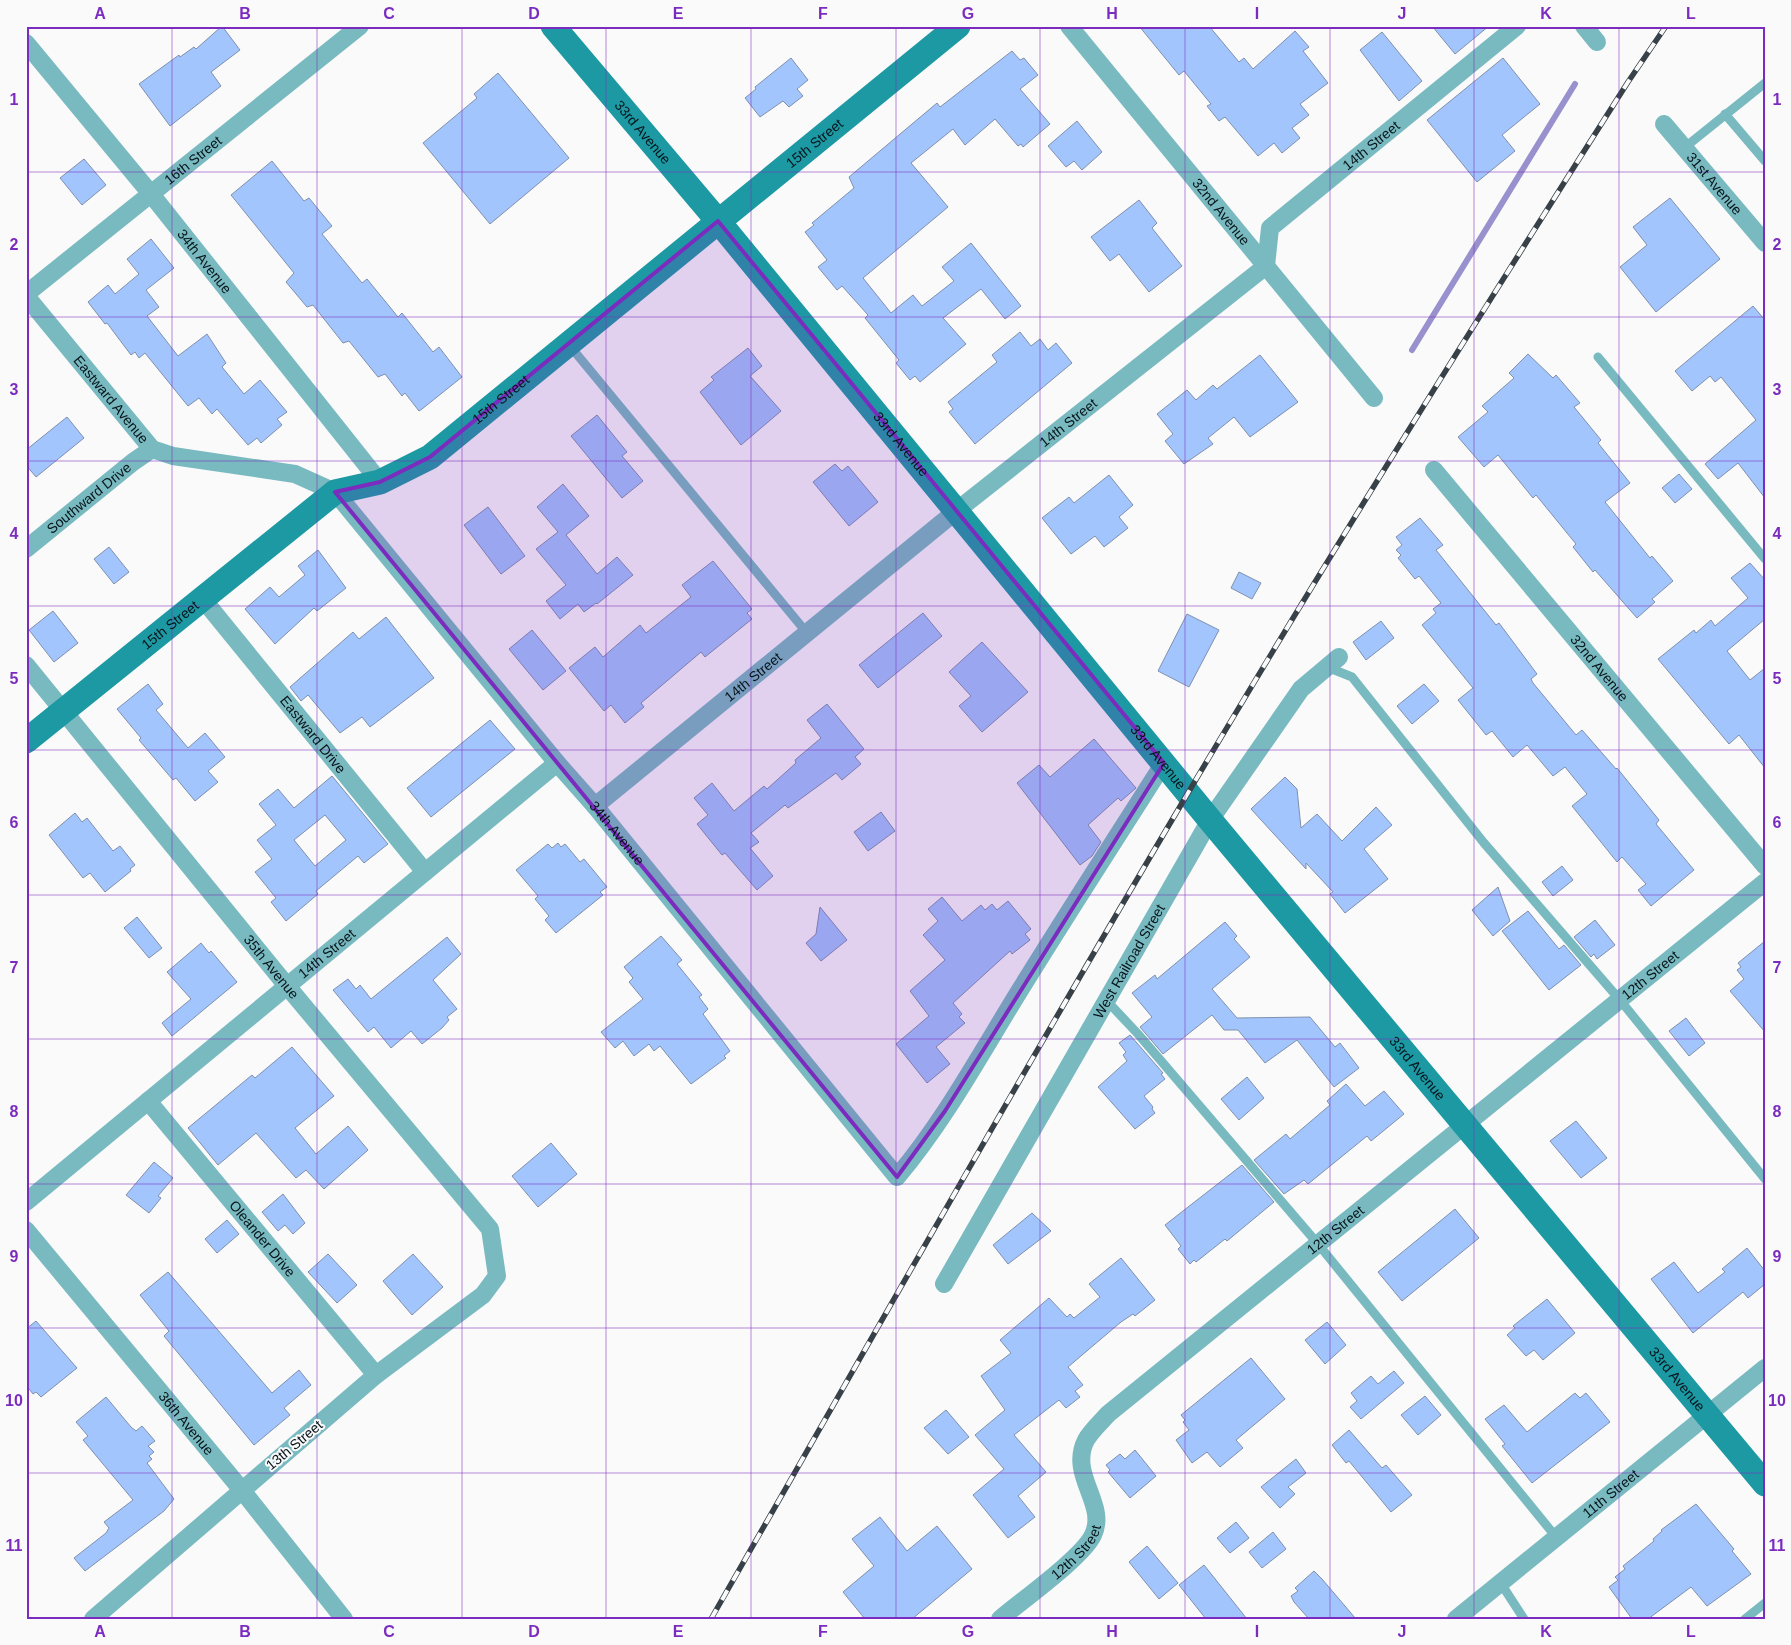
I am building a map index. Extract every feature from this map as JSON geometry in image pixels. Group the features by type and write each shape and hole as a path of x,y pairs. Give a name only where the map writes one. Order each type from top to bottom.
{"street":[{"name":"16th Street","path":"26,295 360,26"},
{"name":"33rd Avenue","path":"553,26 718,221 1210,820 1765,1484"},
{"name":"15th Street","path":"26,741 335,492 380,482 430,456 958,26"},
{"name":"32nd Avenue","path":"1069,26 1374,398"},
{"name":"14th Street","path":"595,806 956,512 1266,266 1270,228 1517,26"},
{"path":"1584,26 1597,42"},
{"name":"34th Avenue","path":"26,43 151,194 380,482"},
{"name":"31st Avenue","path":"1664,124 1764,241"},
{"name":"Eastward Avenue","path":"26,295 152,449 173,456 295,474 335,492"},
{"name":"Southward Drive","path":"26,549 133,462 152,449"},
{"name":"32nd Avenue","path":"1434,470 1765,866"},
{"name":"34th Avenue","path":"335,492 556,763 595,806 897,1177 919,1151 946,1111 1057,929 1164,763"},
{"name":"Eastward Drive","path":"202,598 425,872"},
{"name":"West Railroad Street","path":"944,1284 1210,820 1301,689 1333,662"},
{"name":"35th Avenue","path":"26,665 287,986 490,1229 497,1276"},
{"name":"14th Street","path":"26,1202 556,763"},
{"name":"12th Street","path":"1000,1619 1074,1558 1093,1535 1097,1514 1086,1488 1080,1461 1086,1440 1108,1414 1765,882"},
{"name":"Oleander Drive","path":"148,1101 376,1375"},
{"name":"36th Avenue","path":"26,1230 241,1489 344,1619"},
{"name":"13th Street","path":"102,1616 241,1489 376,1375 484,1294 497,1276"},
{"name":"11th Street","path":"1456,1619 1765,1368"}],"lane":[{"path":"1684,148 1765,83"},
{"path":"1725,114 1765,161"},
{"path":"568,344 807,633"},
{"path":"1598,356 1765,559"},
{"path":"1333,662 1352,677 1484,843 1620,1000 1765,1179"},
{"path":"1107,1001 1145,1041 1318,1244 1556,1537"},
{"path":"1500,1582 1524,1619"},
{"path":"1745,1619 1765,1603"}],"highlighted area":[{"path":"718,221 1164,763 945,1111 897,1177 335,492 380,482 430,457"}],"building":[{"path":"222,26 240,50 211,72 221,86 170,126 139,84 179,55 180,57 194,47 196,49"},
{"path":"1139,26 1209,26 1239,62 1244,58 1253,69 1295,31 1309,47 1303,51 1328,83 1300,104 1309,115 1292,128 1300,138 1282,153 1274,143 1258,156 1225,117 1219,121 1207,106 1211,104 1184,71 1179,75"},
{"path":"1432,26 1489,26 1455,54"},
{"path":"1382,32 1422,81 1399,101 1360,50"},
{"path":"1012,51 1020,60 1024,58 1038,75 1020,89 1050,124 1023,147 1021,144 1018,146 995,119 965,145 953,129 911,163 948,207 863,278 891,313 913,295 922,306 954,281 942,267 971,243 1021,306 1005,319 981,289 943,318 966,344 920,382 915,376 910,380 896,363 899,360 865,318 868,315 842,286 837,290 818,267 827,260 805,232 814,225 812,223 854,188 849,177 937,103 940,107"},
{"path":"791,58 808,80 797,89 803,96 789,107 783,101 760,117 745,98 756,89 755,87"},
{"path":"1503,58 1540,104 1502,135 1515,151 1477,182 1427,120"},
{"path":"498,73 569,158 490,224 423,143 477,98 474,94"},
{"path":"1077,121 1102,152 1082,170 1074,161 1066,167 1048,146"},
{"path":"84,159 106,185 82,205 60,178"},
{"path":"272,161 304,201 309,198 332,226 322,234 362,283 367,279 398,317 402,313 433,352 439,347 462,377 419,411 405,393 402,396 385,374 378,377 349,341 343,343 313,305 307,307 286,282 294,273 231,195"},
{"path":"1670,198 1720,259 1656,312 1620,267 1647,245 1633,227"},
{"path":"1139,200 1157,223 1152,228 1182,266 1149,292 1119,254 1110,261 1091,237"},
{"path":"151,239 174,268 146,290 159,307 147,316 178,356 207,334 226,363 222,367 244,394 260,380 287,412 277,419 282,425 261,443 257,438 248,445 217,409 212,414 199,398 188,406 145,353 139,358 135,352 131,355 107,323 105,324 88,302 108,285 115,294 139,274 127,259"},
{"path":"1753,306 1765,320 1765,498 1738,463 1718,479 1705,464 1756,420 1721,377 1715,382 1710,376 1692,391 1675,371"},
{"path":"1020,332 1031,346 1040,339 1048,350 1056,343 1072,363 975,444 949,412 953,409 948,402 997,362 992,355"},
{"path":"748,348 762,366 750,376 781,411 741,445 700,392 714,380 711,377"},
{"path":"1528,354 1553,378 1556,375 1580,403 1574,407 1601,440 1598,443 1630,483 1605,502 1650,558 1652,556 1673,581 1652,599 1655,602 1637,618 1595,570 1593,572 1573,547 1576,544 1536,495 1533,498 1498,455 1484,467 1458,437 1488,412 1482,406 1514,378 1509,373"},
{"path":"1260,355 1298,402 1250,437 1234,417 1208,438 1213,444 1184,464 1165,441 1173,434 1157,414 1187,390 1196,400 1213,385 1217,389"},
{"path":"597,415 627,452 622,456 643,481 622,498 571,436"},
{"path":"67,417 84,438 36,477 26,465 26,450"},
{"path":"835,464 842,471 848,466 878,502 849,526 813,482"},
{"path":"1679,474 1692,489 1675,503 1662,488"},
{"path":"1109,475 1133,505 1119,517 1128,528 1104,547 1095,536 1071,554 1042,518 1069,497 1074,503"},
{"path":"563,484 589,516 566,535 597,574 617,557 633,575 584,612 578,604 560,619 546,601 566,585 536,549 558,532 537,507"},
{"path":"488,507 525,556 501,574 464,525"},
{"path":"1420,518 1443,545 1436,550 1496,625 1499,623 1537,674 1531,679 1533,683 1576,735 1582,730 1617,768 1659,820 1656,824 1694,870 1651,906 1638,890 1646,884 1622,857 1617,862 1572,806 1587,794 1565,767 1553,776 1527,745 1513,757 1492,731 1486,735 1458,700 1473,688 1422,625 1436,613 1433,609 1441,603 1419,576 1415,579 1398,558 1401,555 1396,550 1402,545 1396,537"},
{"path":"109,547 129,572 114,584 94,559"},
{"path":"318,550 346,588 317,611 314,608 275,644 245,609 270,587 279,597 305,575 298,566"},
{"path":"713,561 752,609 747,613 752,619 705,657 701,652 641,703 644,707 625,723 611,705 604,711 569,668 595,647 603,657 640,625 646,633 691,597 682,585"},
{"path":"1750,563 1765,580 1765,619 1727,651 1750,680 1765,668 1765,768 1739,735 1729,744 1658,659 1694,630 1696,633 1711,620 1715,626 1748,598 1731,578"},
{"path":"1239,572 1261,583 1252,599 1231,588"},
{"path":"53,611 78,643 54,662 29,630"},
{"path":"923,613 942,636 878,688 859,665"},
{"path":"1187,614 1219,630 1189,687 1158,671"},
{"path":"386,617 434,678 370,727 362,717 340,733 308,695 301,701 290,687 353,632 359,639"},
{"path":"1381,621 1394,638 1366,660 1353,642"},
{"path":"532,630 566,671 543,690 509,649"},
{"path":"982,642 1028,692 982,732 959,706 971,696 949,672"},
{"path":"148,684 163,704 156,710 188,748 205,733 225,757 208,771 218,782 195,801 176,778 173,780 139,740 141,738 117,709"},
{"path":"1424,684 1439,701 1412,724 1397,706"},
{"path":"827,704 864,749 855,757 861,764 842,780 836,773 788,808 785,805 751,833 759,842 750,848 773,876 757,890 725,853 722,855 697,824 708,815 694,798 712,783 734,811 764,786 767,789 796,763 795,760 821,738 807,720"},
{"path":"490,720 515,749 431,817 407,788"},
{"path":"1094,739 1136,788 1121,801 1118,798 1088,825 1101,842 1092,856 1080,865 1017,783 1039,765 1050,777"},
{"path":"332,776 388,844 364,863 358,856 316,891 318,894 286,921 271,902 276,898 255,872 272,859 257,840 276,825 259,804 278,789 294,808","holes":["325,815 346,840 315,866 294,840"]},
{"path":"1285,777 1297,789 1301,828 1317,814 1342,841 1376,807 1392,825 1364,849 1388,879 1345,913 1330,894 1333,892 1306,863 1306,869 1251,809"},
{"path":"881,812 895,831 868,851 854,832"},
{"path":"75,813 82,822 87,818 113,851 120,846 135,865 130,869 131,871 105,892 90,873 83,878 49,835"},
{"path":"558,843 561,847 565,844 580,862 584,859 607,887 600,892 603,895 556,933 545,920 549,916 535,899 538,896 516,870 548,844 552,848"},
{"path":"1562,866 1573,880 1553,896 1542,882"},
{"path":"1498,887 1510,921 1493,936 1472,910"},
{"path":"942,897 962,921 981,905 985,910 992,904 997,910 1008,901 1031,929 1025,934 1030,940 1012,954 1010,951 953,1003 962,1014 959,1017 965,1023 936,1047 950,1064 927,1083 896,1044 929,1016 910,991 945,960 923,935 938,921 928,909"},
{"path":"820,907 847,940 821,961 806,943 816,934"},
{"path":"1528,911 1559,949 1564,945 1581,965 1549,990 1502,931"},
{"path":"137,917 162,948 149,958 124,928"},
{"path":"1595,920 1615,945 1597,959 1594,954 1591,957 1574,937"},
{"path":"1225,922 1237,936 1234,939 1250,957 1212,989 1237,1018 1310,1017 1335,1047 1340,1043 1359,1068 1334,1087 1297,1040 1265,1063 1238,1030 1224,1030 1212,1015 1163,1054 1140,1027 1152,1017 1132,993 1155,975 1157,979"},
{"path":"661,936 682,960 677,964 702,995 699,997 708,1009 703,1014 730,1051 724,1056 726,1058 691,1084 660,1046 654,1051 649,1044 634,1056 623,1041 615,1048 601,1032 643,999 629,982 633,978 624,967"},
{"path":"447,937 461,954 433,980 457,1009 447,1017 449,1020 442,1028 422,1044 411,1031 391,1048 374,1027 368,1032 333,990 348,979 356,989 360,985 371,999"},
{"path":"1765,941 1765,1032 1730,991 1744,979 1737,970 1741,967 1738,963"},
{"path":"201,943 209,953 211,951 237,982 172,1036 162,1023 191,999 167,972"},
{"path":"1686,1018 1705,1043 1689,1056 1669,1031"},
{"path":"1130,1035 1163,1073 1161,1074 1165,1079 1144,1096 1153,1107 1152,1109 1155,1113 1135,1129 1098,1087 1127,1061 1123,1055 1126,1052 1119,1043"},
{"path":"292,1047 334,1096 295,1128 316,1154 348,1126 368,1150 324,1189 306,1170 296,1178 256,1133 218,1165 188,1128 252,1075 255,1078"},
{"path":"1247,1077 1264,1098 1239,1120 1221,1099"},
{"path":"1346,1084 1365,1106 1384,1091 1404,1114 1371,1141 1367,1136 1308,1184 1304,1180 1284,1194 1254,1160 1286,1134 1290,1139 1330,1105 1327,1101"},
{"path":"1576,1121 1607,1158 1581,1178 1550,1141"},
{"path":"551,1143 577,1174 538,1207 512,1176"},
{"path":"154,1162 173,1178 158,1196 161,1198 149,1213 126,1195"},
{"path":"1242,1165 1274,1202 1227,1241 1225,1239 1196,1262 1194,1260 1190,1264 1178,1249 1181,1246 1165,1225"},
{"path":"283,1194 305,1223 293,1234 285,1225 278,1231 262,1212"},
{"path":"1455,1209 1479,1238 1402,1301 1378,1272"},
{"path":"1032,1213 1051,1231 1008,1264 993,1245"},
{"path":"227,1220 239,1234 217,1253 205,1239"},
{"path":"1747,1248 1765,1271 1765,1284 1748,1298 1743,1292 1693,1333 1651,1279 1674,1262 1698,1293 1725,1272 1722,1269"},
{"path":"328,1254 357,1285 337,1303 308,1272"},
{"path":"413,1254 443,1287 412,1315 383,1281"},
{"path":"1121,1258 1155,1300 1135,1316 1133,1314 1121,1322 1068,1367 1083,1385 1075,1391 1080,1397 1066,1408 1059,1400 1014,1435 1046,1472 1018,1496 1035,1517 1008,1538 973,1495 1004,1469 975,1435 1005,1410 981,1376 1011,1353 1000,1340 1049,1298 1067,1317 1070,1314 1074,1318 1100,1297 1089,1284"},
{"path":"168,1272 272,1393 299,1370 311,1385 284,1408 290,1415 254,1445 164,1336 169,1331 140,1295"},
{"path":"1547,1299 1575,1333 1543,1360 1534,1350 1526,1356 1507,1335 1515,1328 1513,1326"},
{"path":"36,1321 77,1368 41,1397 36,1392 33,1394 26,1385 26,1329"},
{"path":"1327,1322 1346,1345 1325,1364 1305,1340"},
{"path":"1251,1358 1285,1399 1236,1440 1243,1448 1220,1467 1207,1452 1192,1463 1176,1440 1189,1430 1183,1422 1185,1420 1181,1415"},
{"path":"1394,1371 1404,1383 1361,1419 1350,1407 1357,1401 1351,1393 1371,1376 1378,1384"},
{"path":"1575,1393 1580,1398 1586,1393 1610,1422 1532,1483 1502,1446 1505,1444 1485,1419 1504,1405 1527,1432"},
{"path":"1425,1396 1441,1415 1418,1435 1401,1415"},
{"path":"106,1397 131,1427 136,1431 142,1426 155,1441 148,1446 154,1452 149,1456 152,1459 147,1463 174,1499 164,1511 85,1571 74,1558 106,1533 109,1528 104,1522 133,1500 83,1440 88,1436 76,1422"},
{"path":"946,1410 969,1437 948,1454 924,1428"},
{"path":"1349,1430 1382,1468 1386,1465 1412,1495 1391,1512 1349,1461 1346,1463 1332,1445"},
{"path":"1135,1450 1156,1476 1130,1498 1108,1472 1110,1470 1106,1465 1120,1454 1125,1459"},
{"path":"1296,1459 1306,1473 1288,1487 1295,1494 1280,1508 1261,1487"},
{"path":"1696,1504 1734,1549 1732,1551 1751,1574 1707,1606 1691,1587 1648,1619 1632,1619 1609,1587 1618,1580 1615,1577 1625,1569 1623,1566 1654,1541 1653,1539 1661,1530"},
{"path":"880,1517 907,1551 937,1526 972,1569 912,1619 865,1619 843,1592 874,1566 852,1539"},
{"path":"1236,1522 1249,1538 1230,1553 1217,1538"},
{"path":"1273,1532 1286,1549 1262,1568 1249,1552"},
{"path":"1147,1546 1178,1583 1159,1599 1129,1562"},
{"path":"1204,1565 1247,1619 1206,1619 1179,1585"},
{"path":"1314,1571 1356,1619 1309,1619 1294,1602 1291,1596 1298,1591 1295,1588"}],"waterway":[{"path":"1412,350 1575,84"}],"railway":[{"path":"711,1619 1127,896 1242,703 1460,347 1628,82 1666,26"}]}
